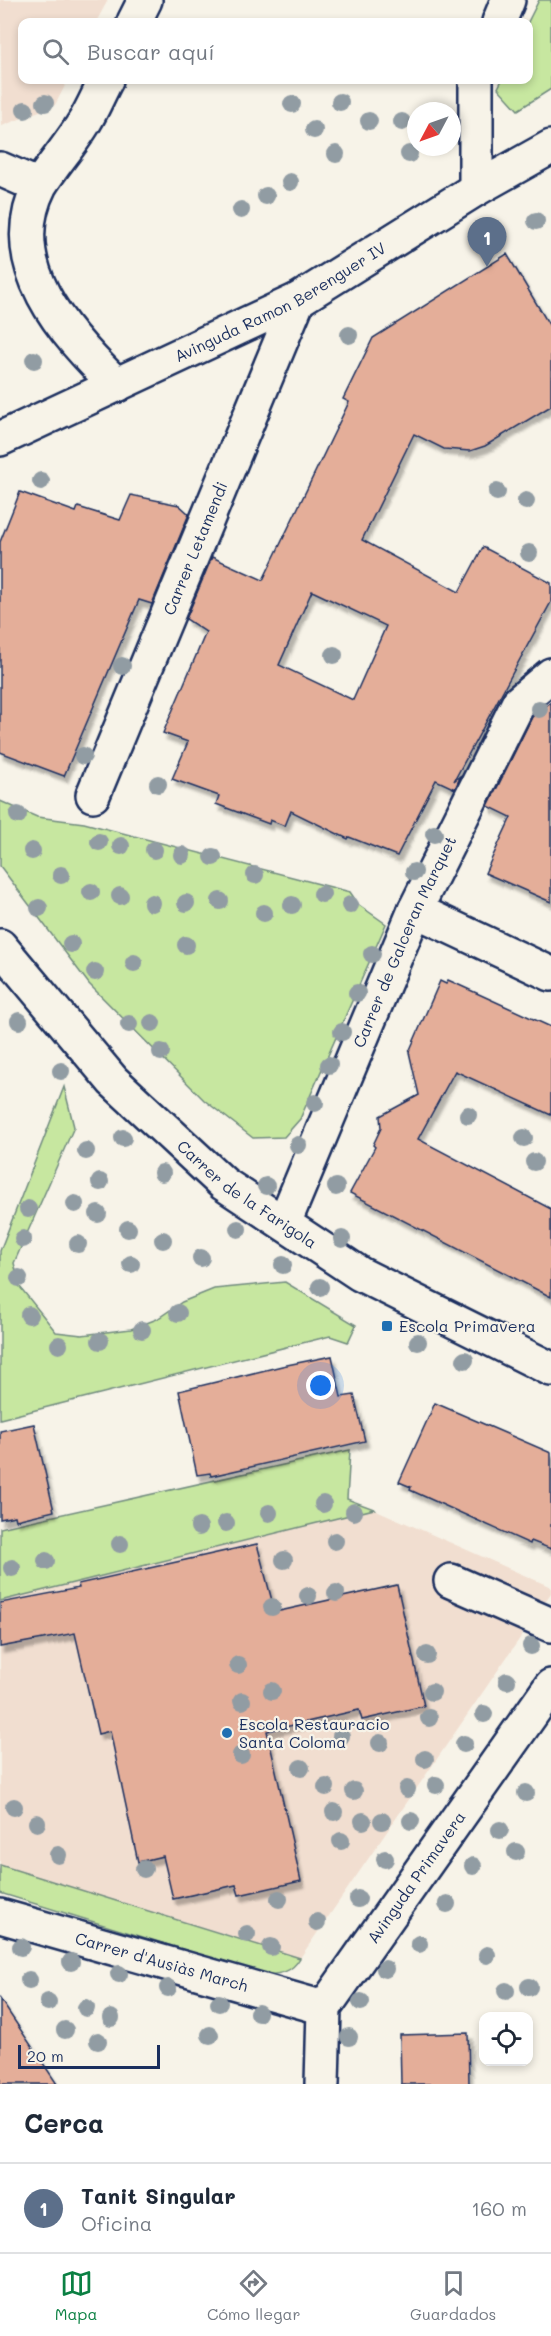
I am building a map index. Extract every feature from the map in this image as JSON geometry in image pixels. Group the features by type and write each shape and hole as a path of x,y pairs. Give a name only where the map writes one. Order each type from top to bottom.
{"street":[{"path":"136,18 145,0"},
{"path":"501,18 508,0"},
{"path":"104,84 85,121 39,186 25,220 27,256 34,284 50,313 81,350 117,385"},
{"path":"476,84 476,189"},
{"name":"Avinguda Ramon Berenguer IV","path":"0,439 298,300 476,189 551,147"},
{"path":"0,170 39,186"},
{"name":"Carrer Letamendi","path":"93,795 298,300"},
{"name":"Carrer de Galceran Marquet","path":"284,1223 415,910 519,702 551,675"},
{"path":"415,910 551,974"},
{"name":"Carrer de la Farigola","path":"0,946 113,1081 224,1184 360,1274 551,1369"},
{"path":"451,1581 551,1625"},
{"name":"Avinguda Primavera","path":"324,2008 551,1686"},
{"name":"Carrer d'Ausiàs March","path":"0,1916 324,2008"},
{"path":"322,2084 324,2008"}],"shaded area":[{"path":"0,0 108,0 98,18 18,18 18,84 66,84 55,105 2,126"},
{"name":"Escola Restauracio Santa Coloma","path":"374,1509 551,1587 551,1593 300,1958 0,1865 0,1601"}],"green space":[{"path":"539,0 551,0 551,89 518,110 498,88 500,84 533,84 533,18 530,18"},
{"path":"0,801 37,817 84,823 350,892 359,905 386,924 300,1119 284,1137 253,1138 204,1100 89,984 0,866"},
{"path":"64,1087 74,1127 14,1263 20,1287 56,1332 82,1335 131,1329 157,1319 182,1302 214,1289 285,1282 356,1325 348,1342 330,1336 0,1419 0,1251"},
{"path":"350,1450 347,1499 374,1509 0,1601 0,1528"},
{"path":"0,1865 300,1958 286,1971 266,1975 0,1893"}],"building":[{"path":"507,254 551,328 551,406 485,446 470,451 444,449 414,434 362,540 459,592 483,547 551,583 551,602 454,781 461,775 455,789 436,780 397,856 349,837 348,839 291,811 285,826 270,820 269,824 216,804 219,796 172,779 188,742 163,733 206,632 186,619 212,557 263,580 349,402 343,399 373,338","holes":["312,591 386,626 353,700 279,665"]},
{"path":"20,492 76,512 78,507 120,520 131,495 179,505 189,514 152,604 139,600 64,776 0,752 0,542"},
{"path":"551,702 551,902 485,873 511,817 488,806 532,717"},
{"path":"448,980 551,1027 551,1115 455,1071 418,1139 551,1209 551,1297 350,1193 375,1147 373,1145 381,1128 380,1116 419,1095 409,1052 440,981 446,984"},
{"path":"332,1356 341,1397 354,1395 365,1441 211,1476 210,1473 197,1475 179,1391"},
{"path":"435,1403 551,1453 551,1549 531,1541 530,1544 410,1490 411,1487 399,1482"},
{"path":"34,1424 54,1511 16,1520 15,1516 0,1519 0,1431"},
{"path":"257,1544 275,1612 397,1585 424,1706 362,1720 359,1710 267,1731 301,1881 239,1895 236,1885 173,1899 163,1856 138,1862 110,1731 98,1734 75,1633 0,1647 0,1603 79,1588 78,1584"},
{"path":"0,1999 57,2084 0,2084"},
{"path":"468,2033 469,2084 401,2084 400,2035"}],"place":[{"name":"Tanit Singular","path":"487,267"},
{"name":"Escola Primavera","path":"387,1326"},
{"name":"Escola Restauracio Santa Coloma","path":"227,1733"}]}
